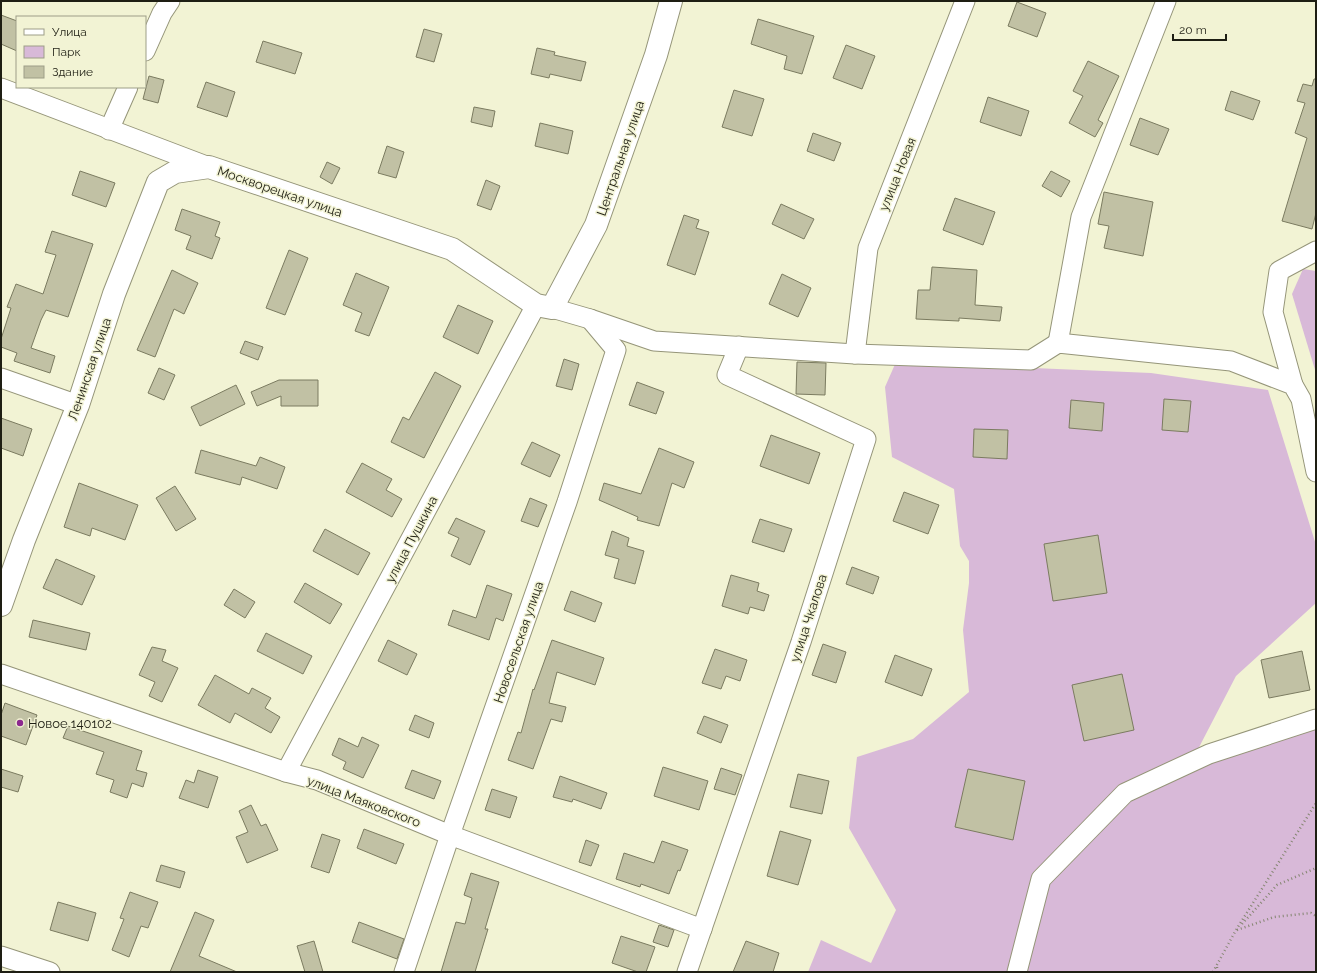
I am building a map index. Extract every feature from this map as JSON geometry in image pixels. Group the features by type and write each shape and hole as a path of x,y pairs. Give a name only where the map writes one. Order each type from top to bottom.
{"street":[{"path":"146,49 162,13 170,1"},
{"name":"Центральная улица","path":"544,307 596,225 656,55 671,1"},
{"name":"улица Новая","path":"855,354 868,248 965,1"},
{"path":"1058,343 1081,217 1166,1"},
{"name":"Москворецкая улица","path":"1,88 209,167 452,249 544,307"},
{"path":"109,130 128,88"},
{"name":"Ленинская улица","path":"1,605 24,540 78,405 114,294 158,182 175,172 209,167"},
{"path":"1316,251 1279,271 1273,312 1303,393 1316,472"},
{"path":"544,307 590,319 654,341 855,354 1031,360 1058,343 1231,361 1303,393"},
{"name":"улица Пушкина","path":"286,772 544,307"},
{"name":"Новосельская улица","path":"404,972 450,835 567,502 616,350 590,319"},
{"name":"улица Чкалова","path":"687,972 801,642 866,439 727,375 739,346"},
{"path":"1,378 78,405"},
{"name":"улица Маяковского","path":"1,674 286,772 317,780 450,835 702,929"},
{"path":"1018,972 1042,879 1125,793 1209,754 1316,719"},
{"path":"1,956 50,972"}],"path":[{"path":"1213,972 1236,930 1316,803"},
{"path":"1236,930 1277,885 1316,868"},
{"path":"1236,930 1274,917 1311,913 1316,916"},
{"path":"1217,972 1218,962"}],"green space":[{"path":"1303,269 1316,271 1316,373 1292,294"},
{"path":"896,362 1151,373 1268,390 1316,545 1316,603 1236,676 1195,755 1316,723 1316,972 808,972 821,940 871,963 896,910 849,828 857,757 913,739 969,692 963,630 969,583 969,561 960,546 954,489 892,457 885,387"}],"building":[{"path":"1017,2 1046,13 1037,37 1008,26"},
{"path":"1,15 16,21 16,51 1,44"},
{"path":"758,19 814,36 802,74 784,69 787,56 751,44"},
{"path":"424,29 442,34 434,62 416,57"},
{"path":"263,41 302,53 295,74 256,62"},
{"path":"846,45 875,56 862,89 833,78"},
{"path":"537,48 555,52 554,55 586,62 581,81 550,74 549,78 531,74"},
{"path":"1088,61 1119,76 1098,120 1103,123 1095,137 1069,123 1083,96 1073,91"},
{"path":"149,76 164,80 158,103 143,99"},
{"path":"1314,79 1316,79 1316,213 1312,229 1282,221 1307,138 1295,133 1305,103 1297,101 1303,84 1312,86"},
{"path":"206,82 235,92 227,117 197,107"},
{"path":"734,90 764,99 752,136 722,127"},
{"path":"1231,91 1260,101 1253,120 1225,110"},
{"path":"988,97 1029,111 1021,136 980,122"},
{"path":"474,107 495,111 492,127 471,122"},
{"path":"1140,118 1169,129 1158,155 1130,145"},
{"path":"540,123 573,131 568,154 535,146"},
{"path":"813,133 841,143 834,161 807,151"},
{"path":"387,146 404,152 396,178 378,173"},
{"path":"327,162 340,168 332,184 320,177"},
{"path":"80,171 115,183 106,207 72,195"},
{"path":"1051,171 1070,181 1061,197 1042,186"},
{"path":"486,180 500,186 491,210 477,205"},
{"path":"1104,192 1153,202 1143,256 1104,248 1109,226 1098,224"},
{"path":"955,198 995,212 983,245 943,230"},
{"path":"781,204 814,219 804,239 772,224"},
{"path":"182,209 220,222 215,236 220,238 212,259 186,249 191,236 175,230"},
{"path":"684,215 699,220 696,228 709,232 695,275 667,265"},
{"path":"52,231 93,244 68,317 46,310 31,348 55,356 50,373 14,361 17,353 1,347 1,339 11,308 7,307 16,284 43,294 56,255 45,252"},
{"path":"289,250 308,258 285,315 266,308"},
{"path":"932,267 977,270 975,305 1002,307 1000,321 959,318 959,321 916,319 918,290 930,290"},
{"path":"172,270 198,283 184,314 174,309 155,357 137,350"},
{"path":"356,273 389,287 369,336 355,331 362,313 343,305"},
{"path":"782,274 811,288 798,317 769,304"},
{"path":"458,305 493,321 478,354 443,337"},
{"path":"245,341 263,347 258,360 240,353"},
{"path":"564,359 579,364 572,390 556,386"},
{"path":"797,362 826,363 825,395 796,394"},
{"path":"159,368 175,375 164,400 148,393"},
{"path":"435,372 461,386 424,458 391,442 403,417 409,420"},
{"path":"279,380 318,380 318,406 281,406 281,396 257,406 251,392"},
{"path":"637,382 664,392 656,414 629,405"},
{"path":"236,385 245,404 200,426 191,407"},
{"path":"1164,399 1191,401 1188,432 1162,430"},
{"path":"1071,400 1104,403 1102,431 1069,428"},
{"path":"1,418 32,429 23,456 1,448"},
{"path":"974,429 1008,430 1007,459 973,457"},
{"path":"771,435 820,453 809,484 760,466"},
{"path":"532,442 560,455 550,477 521,464"},
{"path":"659,448 694,462 684,488 672,483 659,526 637,520 638,517 599,500 604,483 641,494"},
{"path":"201,450 256,466 260,457 285,467 277,489 242,477 240,485 195,473"},
{"path":"362,463 392,479 386,490 402,499 392,517 346,492"},
{"path":"79,483 138,505 125,540 92,528 90,536 64,527"},
{"path":"175,486 196,519 176,531 156,498"},
{"path":"904,492 939,505 928,534 893,521"},
{"path":"530,498 547,505 538,527 521,521"},
{"path":"456,518 485,531 470,565 451,556 459,538 448,533"},
{"path":"760,519 792,529 784,552 752,542"},
{"path":"325,529 370,553 358,575 313,551"},
{"path":"612,531 629,538 627,546 644,551 635,584 614,578 619,559 605,555"},
{"path":"1098,535 1107,593 1053,601 1044,544"},
{"path":"56,559 95,576 82,605 43,588"},
{"path":"852,567 879,577 873,594 846,584"},
{"path":"731,575 759,583 757,591 769,595 764,611 750,607 748,614 722,606"},
{"path":"305,583 342,604 330,624 294,602"},
{"path":"487,585 512,594 503,621 496,618 489,640 448,625 453,610 476,618"},
{"path":"234,589 255,602 245,618 224,605"},
{"path":"571,591 602,603 595,622 564,610"},
{"path":"33,620 90,633 86,650 29,637"},
{"path":"266,633 312,656 303,674 257,651"},
{"path":"388,640 417,654 407,675 378,661"},
{"path":"552,640 604,658 595,685 557,672 549,703 566,707 562,722 551,719 533,769 508,760 518,732 521,733 533,689 534,690"},
{"path":"823,644 846,652 836,683 812,675"},
{"path":"152,647 166,650 162,661 178,668 162,702 149,696 155,682 139,675"},
{"path":"715,649 747,660 740,681 726,676 721,689 702,683"},
{"path":"1302,651 1310,690 1269,698 1261,660"},
{"path":"895,655 932,669 922,696 885,682"},
{"path":"1122,674 1134,730 1084,741 1072,685"},
{"path":"215,675 249,694 252,688 271,698 265,708 280,717 271,733 235,713 230,723 198,705"},
{"path":"5,703 37,715 26,745 1,736 1,715"},
{"path":"415,715 434,723 429,738 409,730"},
{"path":"704,716 728,725 721,743 697,733"},
{"path":"68,726 142,751 136,770 147,773 143,787 132,783 127,798 110,792 114,780 96,774 104,752 63,738"},
{"path":"362,737 379,745 363,778 343,769 346,762 332,755 339,738 358,747"},
{"path":"663,767 708,781 699,810 654,796"},
{"path":"721,768 742,775 735,795 714,789"},
{"path":"1,769 23,776 18,792 1,787"},
{"path":"968,769 1025,781 1013,840 955,827"},
{"path":"198,770 218,777 208,808 179,798 186,780 194,783"},
{"path":"412,770 441,781 434,799 405,788"},
{"path":"798,774 829,781 822,814 790,807"},
{"path":"560,776 607,793 601,809 573,799 572,802 553,797"},
{"path":"492,789 517,797 510,818 485,810"},
{"path":"251,805 261,826 266,824 278,850 247,863 236,837 248,832 239,811"},
{"path":"364,829 404,844 396,864 357,848"},
{"path":"780,831 811,840 798,885 767,876"},
{"path":"322,834 340,840 329,873 311,867"},
{"path":"586,840 599,845 591,866 579,862"},
{"path":"662,841 688,850 680,871 678,870 669,894 641,884 640,887 616,879 624,853 654,863"},
{"path":"161,865 185,872 180,888 156,881"},
{"path":"471,873 499,882 485,929 488,929 475,972 441,972 456,922 465,924 472,898 464,895"},
{"path":"130,892 158,902 148,928 141,926 129,957 112,950 124,919 120,918"},
{"path":"58,902 96,913 88,941 50,930"},
{"path":"195,912 214,920 199,956 237,972 170,972"},
{"path":"359,922 404,939 397,959 352,942"},
{"path":"659,925 674,930 668,947 653,942"},
{"path":"621,936 655,947 646,972 638,972 612,963"},
{"path":"314,941 323,972 305,972 297,946"},
{"path":"746,941 779,953 773,972 733,972"}],"place":[{"name":"Новое 140102","path":"20,723"}]}
